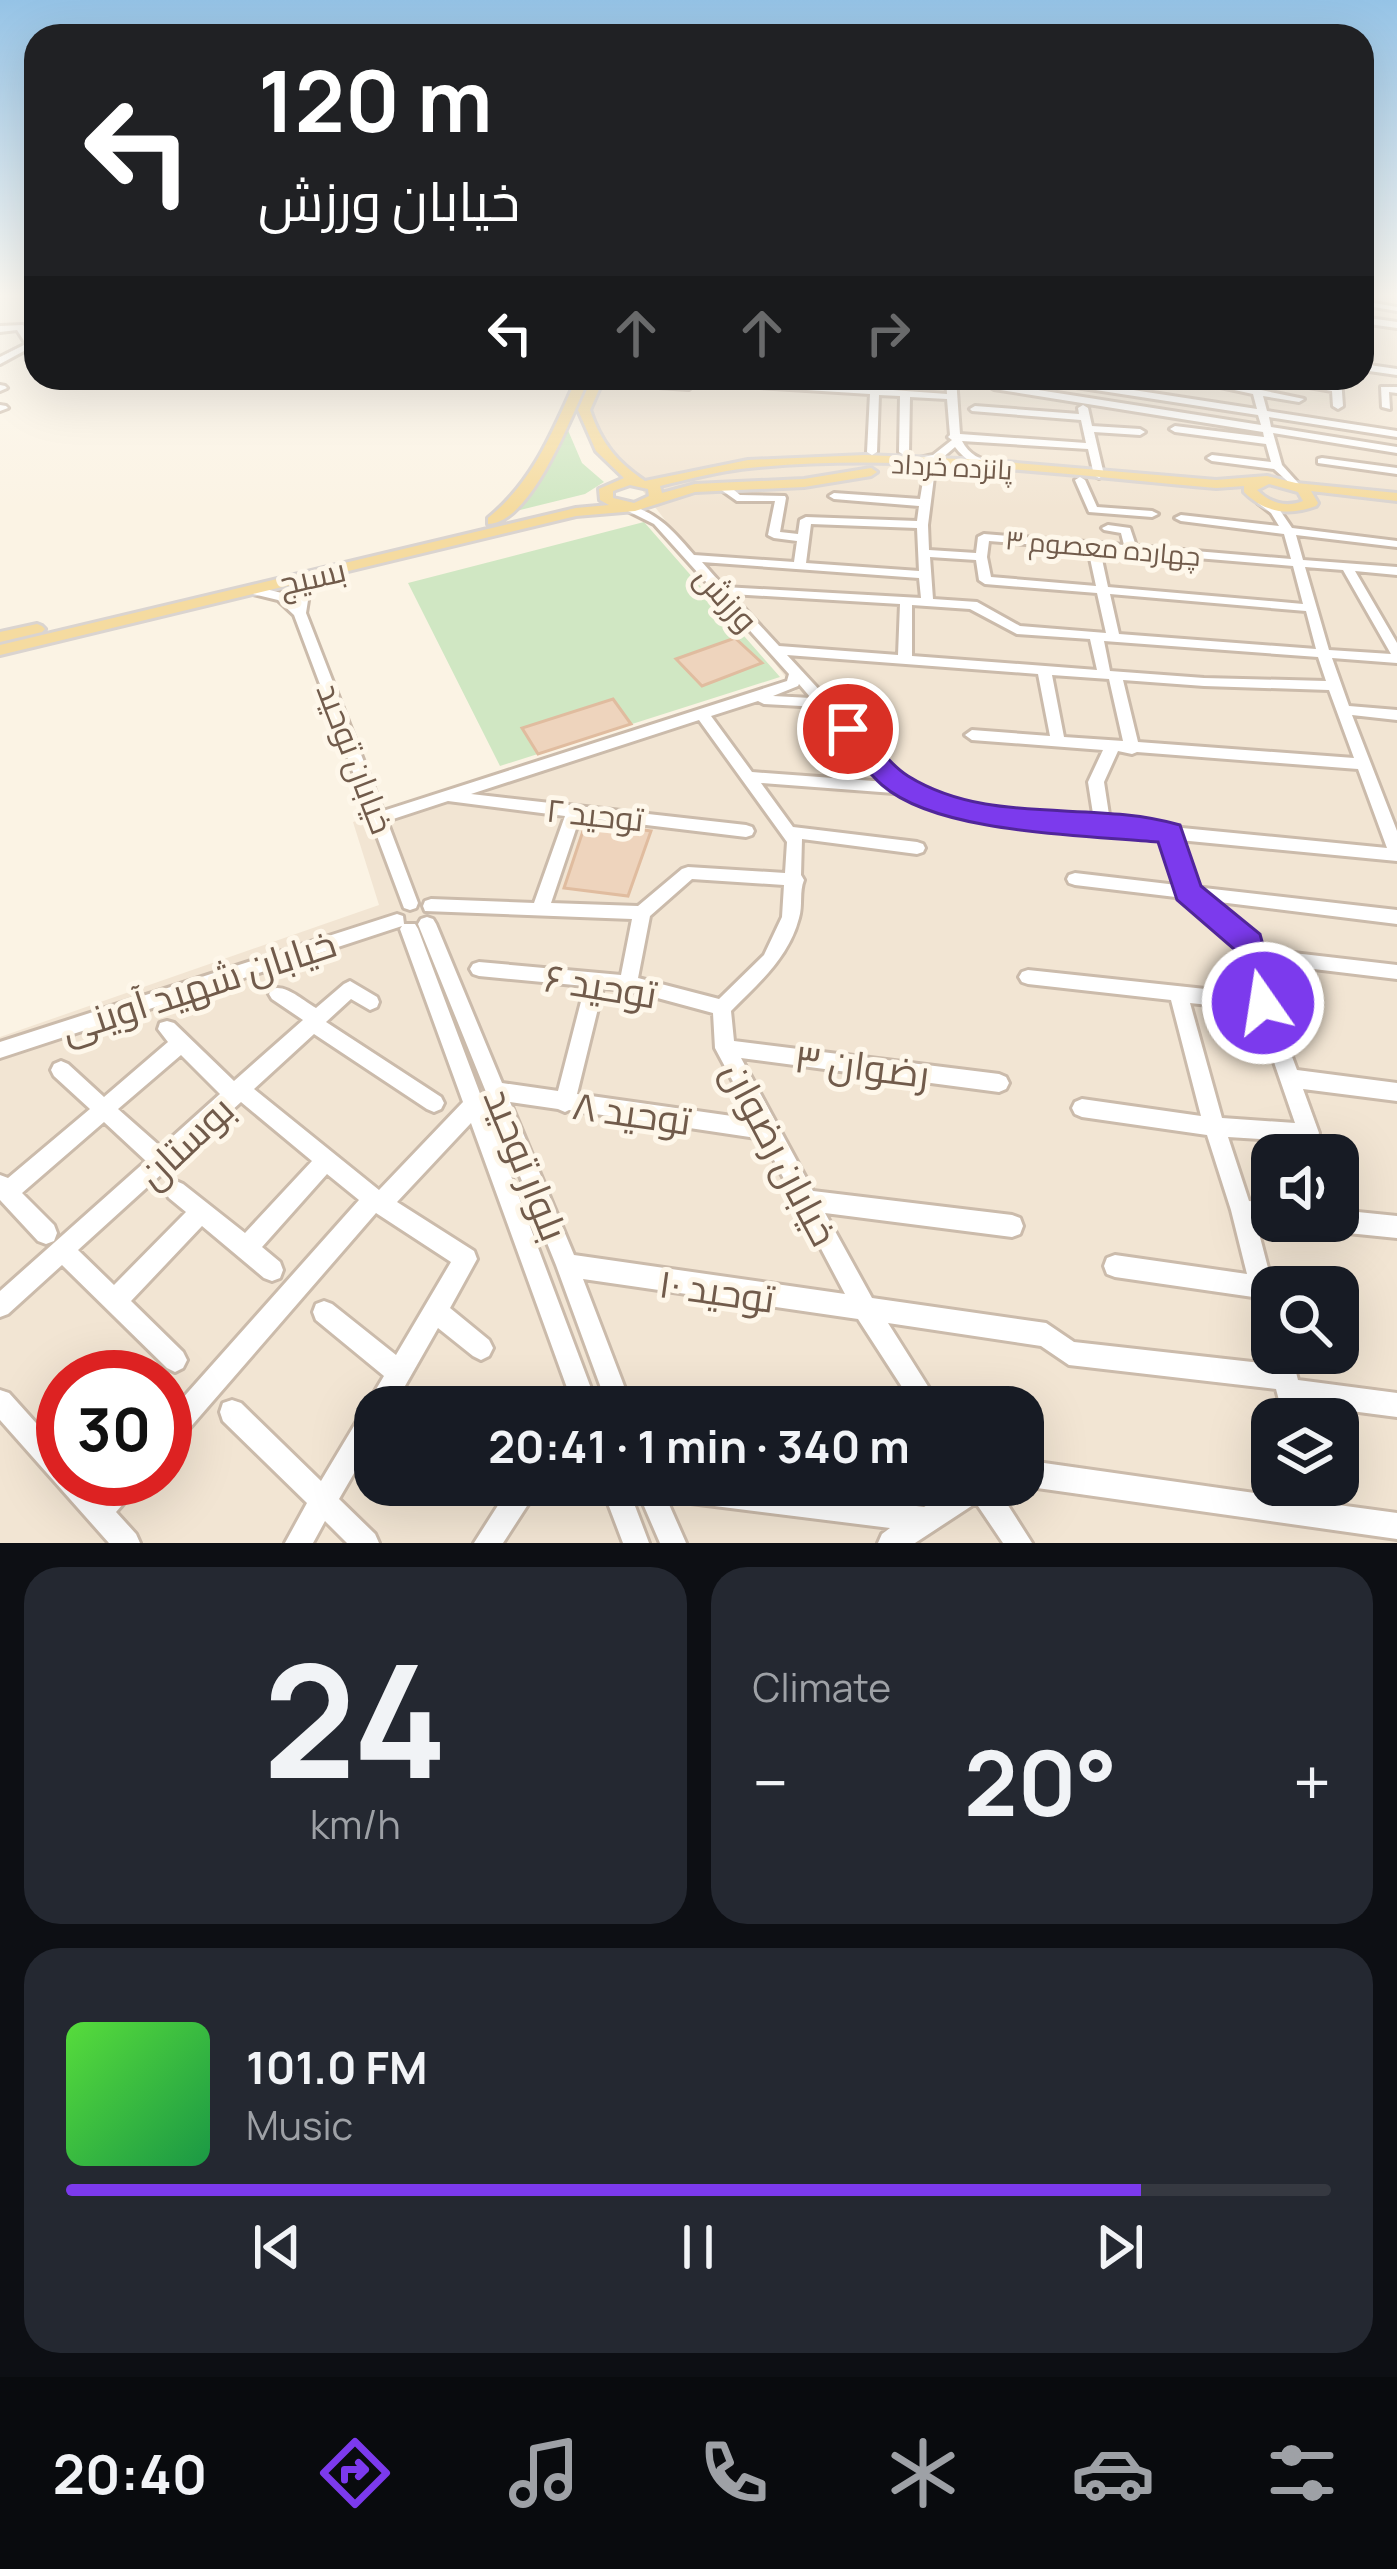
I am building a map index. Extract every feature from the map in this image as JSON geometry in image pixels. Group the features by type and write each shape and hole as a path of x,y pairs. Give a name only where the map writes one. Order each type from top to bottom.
{"main road":[{"path":"493,521 526,495 571,401 582,390"},
{"path":"590,390 584,410 590,431 607,460 649,491"},
{"path":"571,401 585,439 612,482 607,500 626,507"},
{"name":"پانزده خرداد","path":"649,491 750,464 899,457 1100,475 1296,485"},
{"name":"پانزده خرداد","path":"649,491 930,469 1230,491 1260,501 1308,505"},
{"path":"1260,501 1249,489 1261,481"},
{"path":"1296,485 1310,494 1308,505 1340,497"},
{"path":"1296,485 1340,497 1397,501"},
{"name":"بسیج","path":"431,542 591,497 608,488 649,491"},
{"name":"بسیج","path":"0,637 593,508 626,507 649,491"},
{"name":"بسیج","path":"0,650 325,573 383,554"}],"street":[{"path":"1387,407 1384,388 1397,390"},
{"path":"693,400 694,390"},
{"path":"860,390 952,397"},
{"path":"952,390 953,440 966,457 1004,468"},
{"path":"907,391 899,457 937,457 990,390"},
{"path":"1034,390 1268,434 1397,450"},
{"path":"1114,390 1397,434"},
{"path":"1240,390 1299,399"},
{"path":"1256,390 1277,466 1296,485"},
{"path":"1337,390 1338,406"},
{"path":"872,452 874,392"},
{"path":"1081,400 1100,475"},
{"path":"975,409 1140,432"},
{"path":"1175,432 1268,434"},
{"path":"953,440 1092,446"},
{"path":"1212,458 1277,466"},
{"path":"1322,461 1397,471"},
{"path":"1261,481 1277,466"},
{"path":"927,601 922,525 930,469"},
{"path":"1080,480 1093,510 1152,514"},
{"path":"724,488 737,498 781,498 774,536 802,538"},
{"name":"ورزش","path":"649,491 658,522"},
{"path":"834,496 924,503"},
{"path":"749,777 909,789 931,801 995,816 1397,854 1334,686 1290,534 1275,511 1260,501"},
{"path":"1290,534 1308,505"},
{"name":"ورزش","path":"626,507 658,522 894,780 909,789"},
{"path":"1181,518 1397,544"},
{"path":"800,564 806,520 922,525"},
{"path":"1108,528 1126,530 1131,549"},
{"name":"چهارده معصوم ۳","path":"925,554 981,557 984,537 1397,571"},
{"path":"1093,546 1113,637"},
{"path":"981,557 985,580 1310,608"},
{"path":"691,558 926,575"},
{"path":"1346,567 1397,657"},
{"path":"301,613 303,593 325,573"},
{"path":"253,590 282,597 301,613"},
{"path":"720,590 973,605 1017,630 1397,657"},
{"path":"905,600 905,659"},
{"name":"خیابان توحید","path":"301,613 410,903 402,907 416,920"},
{"path":"1096,635 1132,749"},
{"path":"775,650 1334,686"},
{"path":"1044,669 1058,742"},
{"path":"379,818 793,683 796,673"},
{"path":"737,701 779,698 825,704"},
{"path":"1344,710 1397,715"},
{"path":"701,713 795,841 791,917 771,960 722,1009"},
{"path":"972,735 1361,764"},
{"path":"1102,823 1096,782 1112,747"},
{"name":"توحید ۲","path":"445,796 746,831"},
{"path":"541,908 574,813"},
{"path":"789,832 917,848"},
{"path":"1082,1108 1214,1127 1309,1133 1263,1003 1249,943 1187,892 1169,833"},
{"path":"628,982 642,913 688,873 796,880"},
{"path":"1076,879 1397,917"},
{"name":"خیابان شهید آوینی","path":"0,1050 416,920 541,908 642,913"},
{"name":"بلوار توحید","path":"416,920 476,1104 578,1386"},
{"name":"بلوار توحید","path":"428,951 498,1091 612,1386"},
{"path":"1252,955 1397,972"},
{"name":"توحید ۶","path":"479,969 628,982 722,1009"},
{"path":"1028,977 1263,1003"},
{"path":"565,1103 596,980"},
{"name":"بوستان","path":"0,1306 350,989 370,1001"},
{"path":"1178,993 1257,1266"},
{"path":"278,994 434,1102"},
{"name":"خیابان رضوان","path":"722,1009 725,1048 766,1130 867,1312 915,1386"},
{"path":"46,1233 4,1188 103,1108 174,1036 377,1202 466,1259 391,1386"},
{"name":"رضوان ۳","path":"725,1048 999,1083"},
{"path":"61,1070 162,1162"},
{"path":"1289,1078 1397,1092"},
{"name":"توحید ۸","path":"498,1091 766,1130"},
{"path":"192,1407 377,1202 476,1104"},
{"path":"246,1248 326,1160"},
{"path":"176,1191 272,1270"},
{"path":"804,1200 1012,1226"},
{"path":"1242,1210 1251,1211"},
{"path":"115,1301 201,1212"},
{"path":"1359,1223 1397,1227"},
{"path":"64,1252 165,1350"},
{"name":"توحید ۱۰","path":"568,1265 1046,1335 1069,1353 1251,1371"},
{"path":"1115,1266 1251,1285"},
{"path":"436,1311 481,1348"},
{"path":"324,1312 399,1373"},
{"name":"توحید ۱۰","path":"1284,1374 1397,1406"},
{"path":"0,1402 36,1442"},
{"path":"232,1412 366,1543"},
{"path":"298,1543 354,1449"},
{"path":"1044,1476 1397,1526"},
{"path":"94,1506 118,1540"},
{"path":"99,1512 104,1506"},
{"path":"487,1543 523,1506"},
{"path":"622,1506 636,1543"},
{"path":"659,1506 673,1543"},
{"path":"815,1506 925,1520"},
{"path":"890,1543 947,1506"},
{"path":"994,1506 1019,1543"},
{"path":"1318,1506 1320,1512"}],"shaded area":[{"path":"1374,365 1397,365 1397,1543 0,1543 0,1037 379,905 353,822 796,691 583,413 594,390 1374,390"}],"green space":[{"path":"567,428 582,463 604,482 585,494 516,511"},
{"path":"644,522 780,677 500,766 408,583"}],"building":[{"path":"735,638 762,663 702,686 676,659"},
{"path":"613,699 631,724 538,754 522,728"},
{"path":"586,822 651,831 628,896 564,888"}],"route":[{"path":"848,729 894,780 931,801 995,816 1169,833 1187,892 1249,943 1263,1003"}]}
